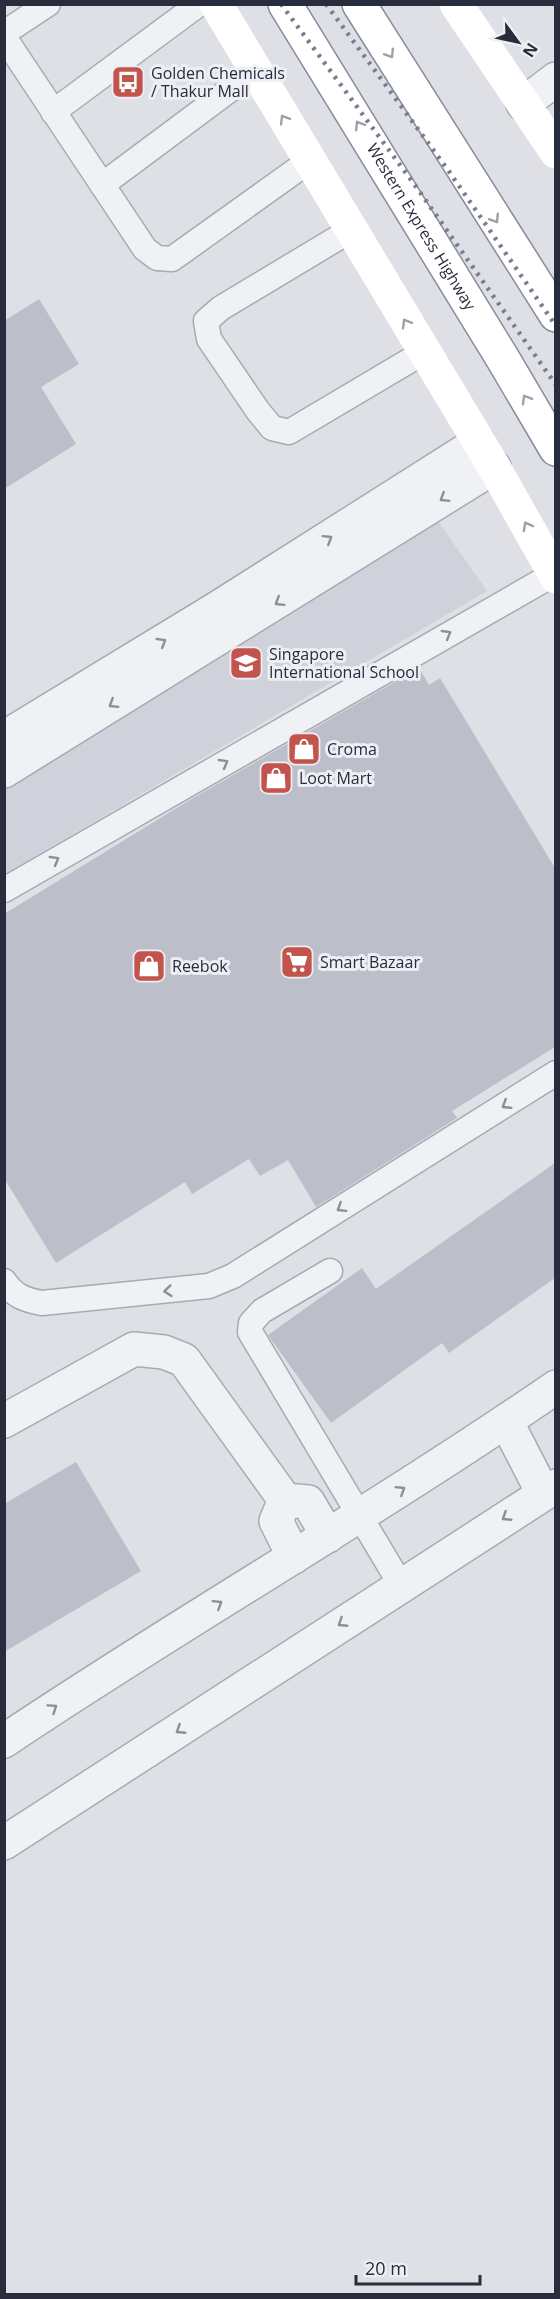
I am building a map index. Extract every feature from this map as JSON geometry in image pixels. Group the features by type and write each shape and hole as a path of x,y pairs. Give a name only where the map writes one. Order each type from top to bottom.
{"main road":[{"path":"216,4 486,455 555,576"},
{"name":"Western Express Highway","path":"285,4 503,359 555,449"},
{"path":"359,4 555,315"},
{"path":"456,4 555,152"}],"street":[{"path":"523,104 555,79"},
{"path":"4,771 223,621 486,455"},
{"path":"4,738 223,621"},
{"path":"4,1421 134,1349 164,1352 184,1360 285,1500 308,1502 328,1536"},
{"path":"4,1741 100,1677 452,1458 555,1388"},
{"path":"4,1843 549,1489 506,1421"},
{"path":"285,1500 276,1521 294,1557"}],"lane":[{"path":"48,4 4,35 145,249 157,258 172,259 309,161"},
{"path":"53,112 198,4"},
{"path":"102,185 255,71"},
{"path":"351,230 221,308 206,321 209,339 272,428 289,432 424,352"},
{"path":"4,890 555,576"},
{"path":"4,1281 23,1300 42,1303 209,1286 232,1276 555,1074"},
{"path":"330,1270 262,1311 251,1323 250,1332 401,1585"}],"shaded area":[{"name":"Singapore International School","path":"419,494 487,591 5,874 5,735"}],"building":[{"path":"39,299 79,364 41,387 76,444 4,489 4,321"},
{"path":"419,668 429,685 440,678 555,868 555,1047 452,1111 457,1118 316,1207 288,1160 260,1176 249,1159 192,1194 185,1182 56,1263 4,1178 4,914 188,801"},
{"path":"555,1163 555,1278 449,1353 442,1343 331,1423 268,1335 362,1268 376,1289"},
{"path":"76,1462 141,1571 4,1652 4,1504"}],"railway":[{"path":"281,4 417,188 556,385"},
{"path":"326,4 448,170 556,326"}],"place":[{"name":"Golden Chemicals / Thakur Mall","path":"128,82"},
{"name":"Singapore International School","path":"246,663"},
{"name":"Croma","path":"304,749"},
{"name":"Loot Mart","path":"276,778"},
{"name":"Smart Bazaar","path":"297,962"},
{"name":"Reebok","path":"149,966"}]}
